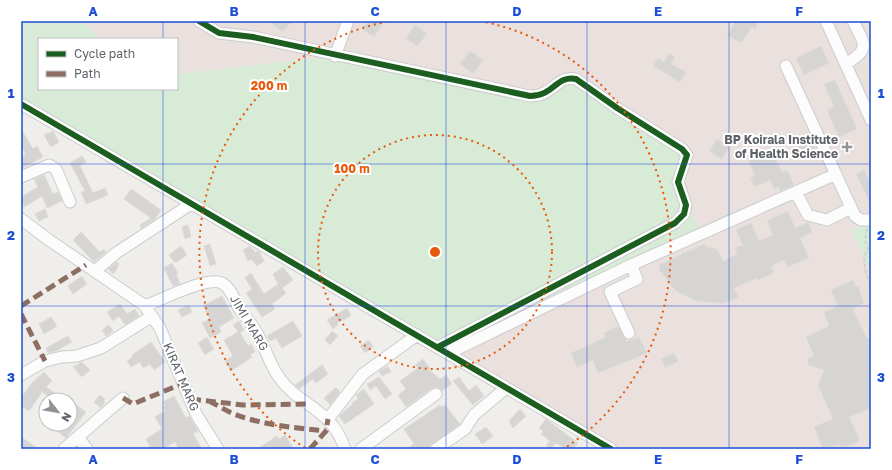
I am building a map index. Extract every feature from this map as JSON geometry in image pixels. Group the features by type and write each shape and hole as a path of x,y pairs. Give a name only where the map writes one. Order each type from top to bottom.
{"street":[{"path":"199,21 219,33 253,37 335,56 530,96 541,96 548,93 562,80 569,77 576,79 617,108 682,149 687,155 678,182 686,205 684,214 675,223 438,347"},
{"path":"335,56 348,21"},
{"path":"826,21 871,120"},
{"path":"846,64 861,54 863,48 863,42 853,21"},
{"path":"786,66 851,208 857,219 869,221"},
{"path":"21,104 449,353 610,449"},
{"path":"21,177 49,165 56,169 70,202"},
{"path":"449,353 631,265 836,174"},
{"path":"796,192 808,215 827,220 851,208"},
{"path":"95,271 116,253 191,204"},
{"path":"21,219 144,305"},
{"path":"629,333 610,292 637,279 631,265"},
{"name":"JIMI MARG","path":"144,305 201,284 214,281 222,283 229,289 239,307 257,333 278,376 290,389 328,419 339,433 345,449"},
{"name":"KIRAT MARG","path":"144,305 160,328 196,414 218,449"},
{"path":"21,375 45,361 62,357 77,356 101,348 152,316"},
{"path":"328,419 363,374 417,335"},
{"path":"436,449 464,429 474,415 506,388"},
{"path":"361,449 436,394"},
{"path":"64,449 123,398"},
{"path":"78,437 87,449"}],"path":[{"path":"869,221 865,241 868,248 864,258 866,274 871,284"}],"shaded area":[{"path":"83,21 871,21 871,220 851,230 871,271 871,449 611,449 449,353 541,96 335,56 178,74 178,38 99,38"}],"green space":[{"path":"21,21 83,21 99,38 38,38 38,90 178,90 178,74 335,56 530,96 569,77 682,149 678,182 686,205 703,233 449,353 21,104"},
{"path":"871,220 871,271 851,230"}],"building":[{"path":"269,21 292,21 283,32"},
{"path":"368,21 378,21 382,24 374,37 362,29"},
{"path":"736,21 759,21 755,29 752,27 741,43 727,35"},
{"path":"415,25 427,34 417,46 406,38"},
{"path":"821,46 829,63 804,75 796,58"},
{"path":"470,51 483,60 473,74 460,64"},
{"path":"669,53 675,57 671,64 686,72 680,82 653,66 658,58 664,62"},
{"path":"835,80 857,129 839,137 827,110 834,106 824,84"},
{"path":"21,129 33,149 37,146 43,157 21,169 21,157 26,154 21,147"},
{"path":"53,131 59,142 51,147 44,135"},
{"path":"717,139 729,147 722,159 709,151"},
{"path":"811,140 817,153 804,159 798,146"},
{"path":"772,150 782,172 787,170 794,185 780,191 778,187 774,189 770,180 755,187 750,178 755,175 748,161"},
{"path":"82,156 86,162 80,166 93,193 105,188 108,195 86,204 81,192 85,191 70,163"},
{"path":"864,170 869,180 871,179 871,205 856,174"},
{"path":"44,175 53,194 58,192 62,201 47,208 42,196 24,207 21,197 38,187 34,179"},
{"path":"131,189 161,210 155,219 141,228 140,225 151,218 124,199"},
{"path":"45,209 48,217 39,221 35,214"},
{"path":"788,211 795,228 808,222 812,232 800,238 809,258 787,267 784,260 771,266 774,273 758,280 757,278 734,288 738,297 731,301 722,303 697,301 676,291 660,271 659,265 704,244 707,247 717,249 723,261 737,254 735,248 743,245 736,230 751,223 759,241 773,235 767,221"},
{"path":"188,225 191,237 185,239 182,227"},
{"path":"81,232 100,252 104,249 106,252 94,262 73,240"},
{"path":"210,244 216,264 210,266 204,246"},
{"path":"181,246 187,255 175,263 169,255"},
{"path":"250,246 255,252 259,251 264,261 257,266 251,259 248,261 243,250"},
{"path":"117,262 119,264 117,267 118,268 113,274 108,269"},
{"path":"172,263 178,273 176,274 180,284 173,286 164,268"},
{"path":"283,267 293,280 282,288 286,293 272,304 275,309 262,317 246,293 252,289 245,278 251,273 264,294 278,284 273,274"},
{"path":"82,276 87,284 73,294 68,286"},
{"path":"853,280 856,287 858,286 864,303 853,309 866,337 871,340 871,408 849,417 859,438 857,442 846,447 838,445 823,449 814,427 833,419 818,385 824,370 809,365 807,359 814,356 806,337 829,326 824,312 838,306 831,290"},
{"path":"222,296 234,318 219,327 221,332 210,338 202,323 210,319 203,306"},
{"path":"120,304 127,314 135,309 139,316 125,325 119,316 113,321 107,312"},
{"path":"189,305 192,312 182,317 178,310"},
{"path":"347,308 351,316 337,323 338,325 333,329 327,320"},
{"path":"51,317 57,326 44,334 39,324"},
{"path":"239,321 244,330 240,333 248,346 251,344 255,352 250,355 252,357 231,371 225,361 233,356 224,340 238,332 233,325"},
{"path":"293,321 302,336 282,348 276,338 270,341 267,336"},
{"path":"109,325 113,331 106,336 102,330"},
{"path":"618,326 627,342 639,337 647,353 598,373 593,360 577,367 571,353 606,337 604,333"},
{"path":"332,331 338,336 330,345 325,340"},
{"path":"68,336 72,342 56,351 48,353 46,348"},
{"path":"207,337 214,349 205,355 198,343"},
{"path":"369,340 373,347 365,353 360,346"},
{"path":"151,342 165,362 154,370 150,364 143,368 140,362 131,367 127,361 133,357 132,355"},
{"path":"674,353 678,362 665,367 661,359"},
{"path":"423,359 430,368 428,369 440,379 446,375 452,384 442,391 438,387 432,388 406,407 398,395 406,389 400,381 418,368 415,365"},
{"path":"82,362 90,370 82,377 73,367"},
{"path":"322,365 328,374 316,383 313,379 299,389 295,385"},
{"path":"388,366 391,372 382,376 379,371"},
{"path":"44,372 52,381 46,387 54,392 38,392 38,398 29,411 21,406 21,393 24,394 31,384"},
{"path":"379,377 392,394 385,399 376,386 370,390 367,384"},
{"path":"459,377 469,391 476,385 484,396 473,405 453,381"},
{"path":"336,387 340,392 330,405 324,398"},
{"path":"364,389 374,404 345,424 339,416 358,399 356,395"},
{"path":"100,395 105,399 103,401 105,402 101,408 94,402"},
{"path":"174,396 186,418 189,416 198,431 193,434 202,449 179,449 175,442 163,449 151,449 146,439 162,429 155,417 165,411 163,407 165,405 163,402"},
{"path":"440,405 441,407 445,405 460,424 427,449 407,449 414,444 404,429"},
{"path":"78,406 86,412 78,422"},
{"path":"520,409 526,416 513,428 509,421"},
{"path":"546,419 578,443 573,449 566,449 556,443 550,449 546,445 550,441 541,434 543,431 539,428"},
{"path":"486,427 493,436 482,444 475,434"},
{"path":"58,432 71,432 66,438"},
{"path":"285,435 294,449 257,449 277,436 279,439"},
{"path":"21,437 39,449 21,449"}],"marked path":[{"path":"21,306 86,265"},
{"path":"21,314 45,361"},
{"path":"123,398 133,404 184,383"},
{"path":"191,399 243,405 309,404"},
{"path":"209,401 234,414 256,421 279,426 326,431"},
{"path":"310,449 326,431 328,419"}],"cycle path":[{"path":"199,21 219,33 253,37 530,96 544,93 564,80 576,79 617,108 682,149 687,155 678,182 686,205 684,214 675,223 438,347"},
{"path":"21,104 611,449"}],"place":[{"name":"BP Koirala Institute of Health Science","path":"847,147"}]}
